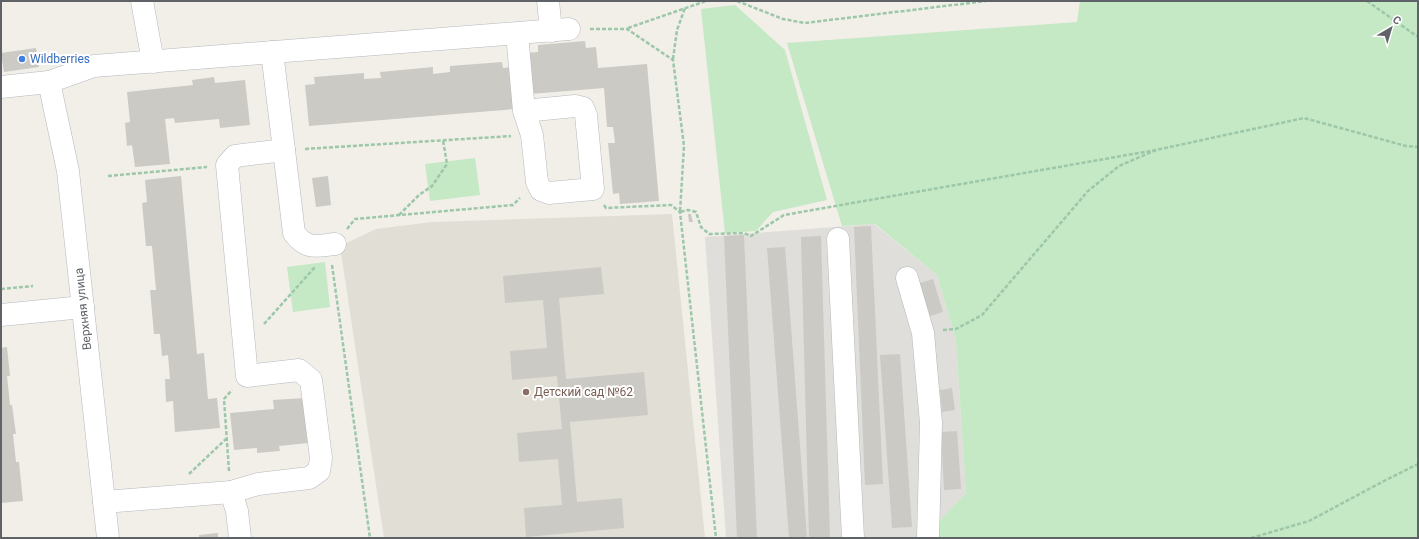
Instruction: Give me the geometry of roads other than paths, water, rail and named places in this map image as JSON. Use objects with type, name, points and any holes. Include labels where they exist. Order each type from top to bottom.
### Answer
[{"type":"street","points":[[142,1],[152,62]]},
{"type":"street","points":[[1,87],[49,82],[94,66],[560,30],[548,1]]},
{"type":"street","points":[[517,34],[524,111],[532,135],[536,182],[541,190],[549,193],[593,189],[586,115],[583,108],[575,106],[524,111]]},
{"type":"street","points":[[272,52],[294,233],[300,242],[311,246],[332,247]]},
{"type":"street","name":"Верхняя улица","points":[[49,82],[68,171],[108,538]]},
{"type":"street","points":[[104,502],[231,492],[258,484],[309,478],[319,471],[321,458],[311,380],[299,370],[247,376],[228,165],[235,156],[284,150]]},
{"type":"street","points":[[838,238],[853,538]]},
{"type":"street","points":[[907,278],[923,332],[931,423],[928,538]]},
{"type":"street","points":[[1,315],[83,307]]},
{"type":"street","points":[[231,492],[237,511],[240,538]]},
{"type":"place","name":"Wildberries","points":[[22,59]]},
{"type":"place","name":"Детский сад №62","points":[[526,392]]}]
